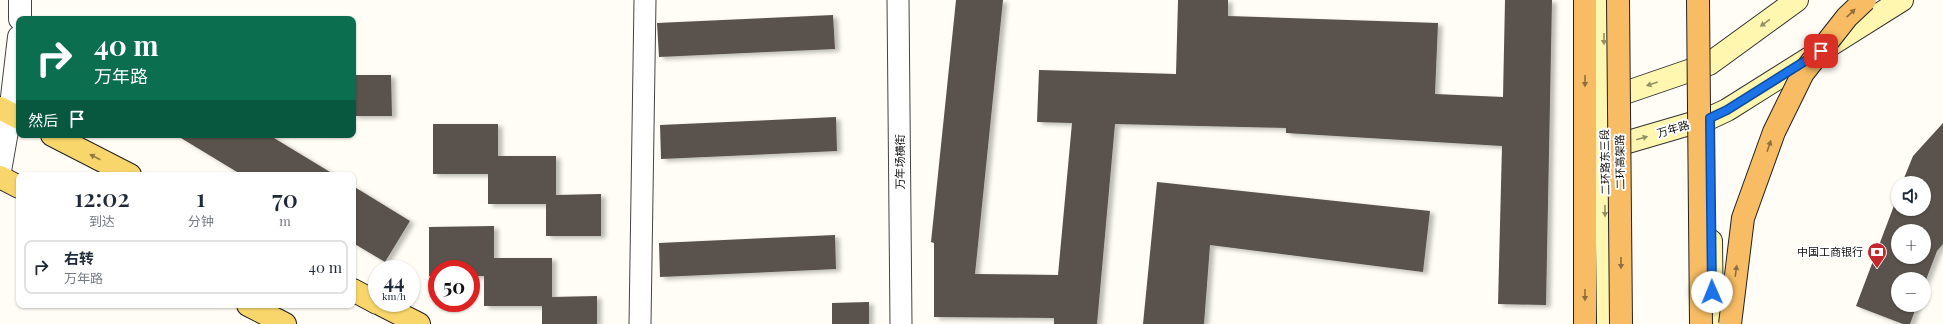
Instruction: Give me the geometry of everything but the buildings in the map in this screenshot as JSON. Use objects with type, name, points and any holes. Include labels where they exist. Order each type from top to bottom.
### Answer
[{"type":"highway","points":[[1585,0],[1585,324]]},
{"type":"highway","name":"二环高架路","points":[[1618,0],[1621,324]]},
{"type":"highway","points":[[1698,0],[1701,324]]},
{"type":"highway","points":[[1730,324],[1743,218],[1774,132],[1803,73],[1847,17],[1865,0]]},
{"type":"main road","name":"二环路东三段","points":[[1604,0],[1604,149],[1608,324]]},
{"type":"main road","points":[[1709,0],[1712,324]]},
{"type":"main road","points":[[1604,100],[1709,64],[1797,0]]},
{"type":"main road","name":"万年路","points":[[1604,149],[1710,118],[1727,110],[1902,0]]},
{"type":"main road","points":[[58,138],[124,172]]},
{"type":"main road","points":[[0,177],[16,185]]},
{"type":"main road","points":[[356,292],[368,298]]},
{"type":"main road","points":[[254,308],[285,324]]},
{"type":"main road","points":[[395,312],[419,324]]},
{"type":"street","points":[[20,0],[20,16]]},
{"type":"street","points":[[640,324],[645,0]]},
{"type":"street","name":"万年场横街","points":[[898,0],[901,324]]},
{"type":"street","points":[[0,171],[10,113],[16,62]]},
{"type":"place","name":"中国工商银行","points":[[1877,269]]},
{"type":"route","points":[[1712,292],[1710,118],[1727,110],[1821,51]]}]
